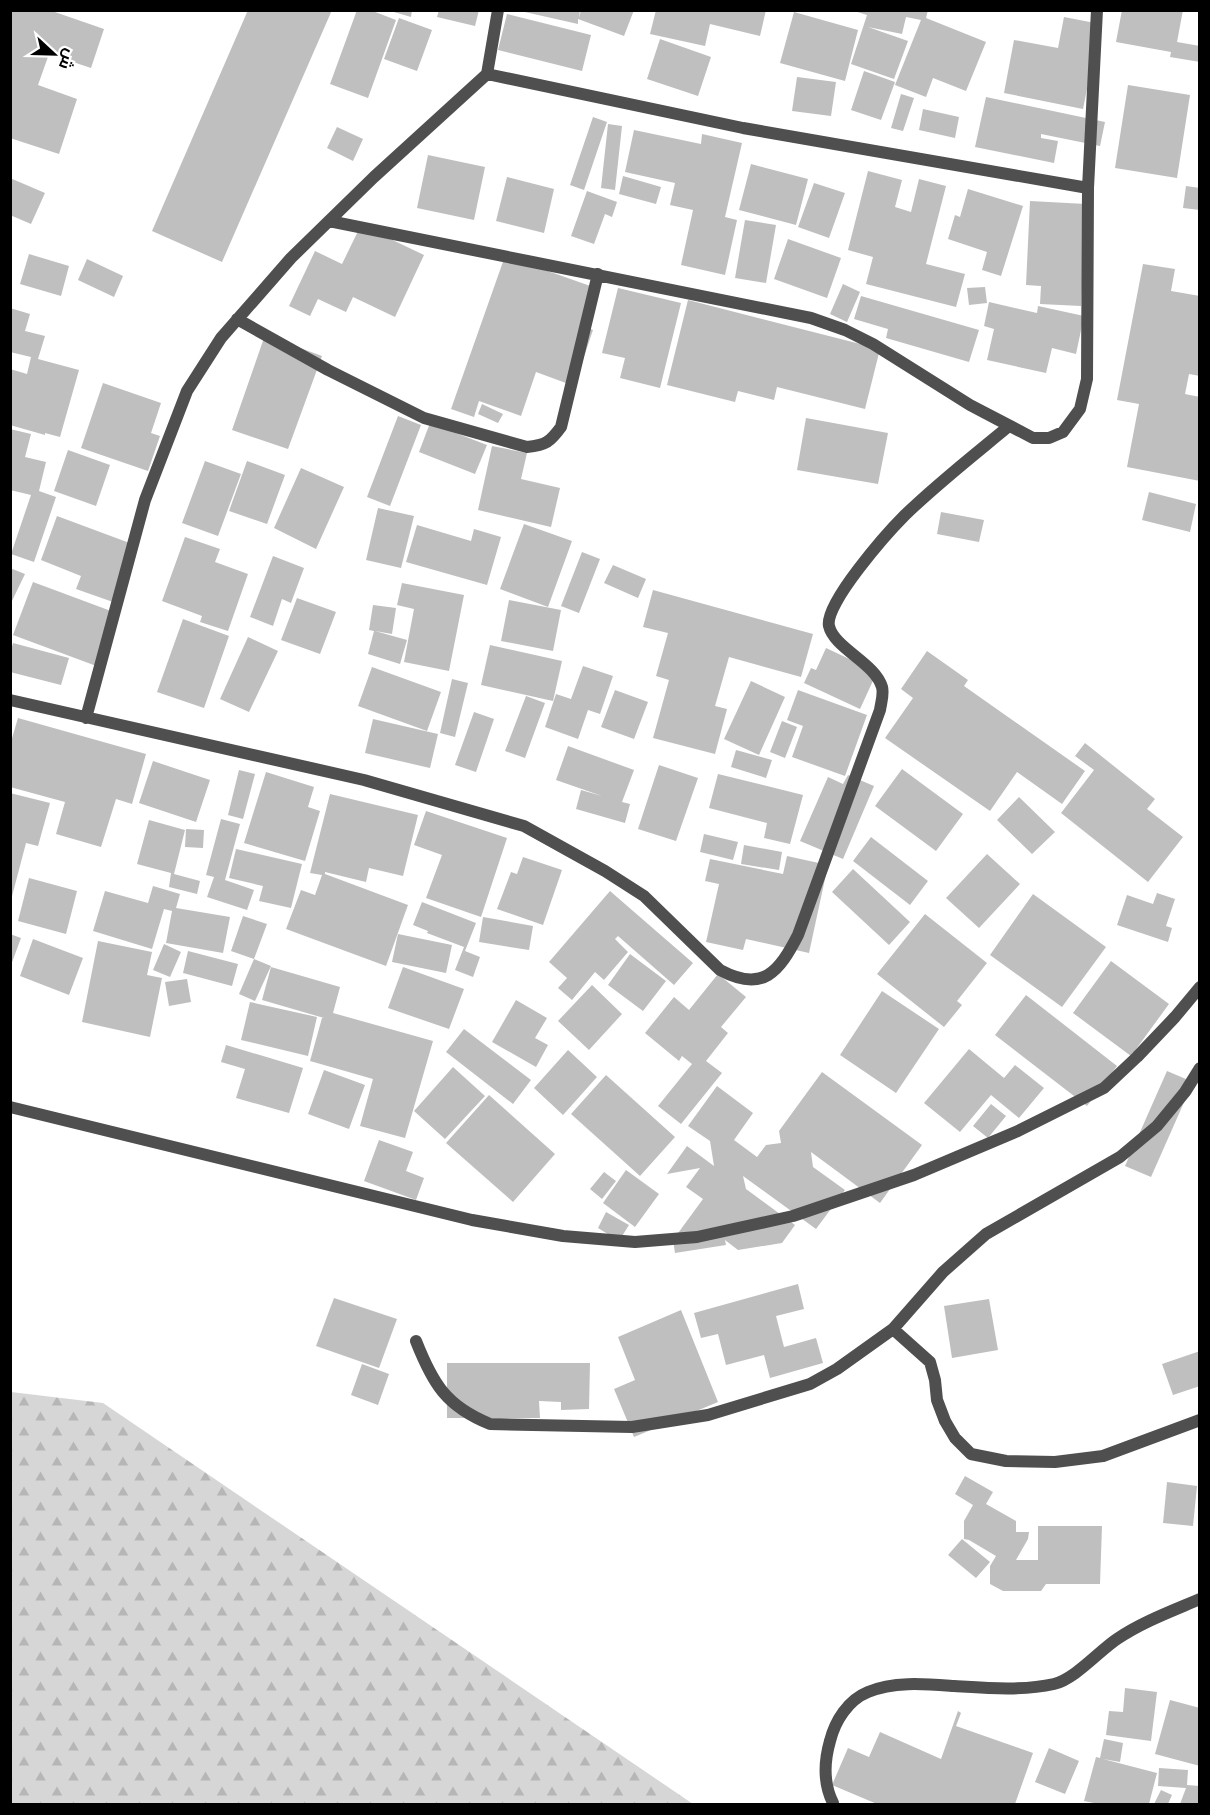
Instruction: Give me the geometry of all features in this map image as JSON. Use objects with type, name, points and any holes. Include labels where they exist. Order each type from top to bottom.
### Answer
[{"type":"street","points":[[86,718],[145,500],[187,391],[221,338],[291,258],[487,74],[498,10]]},
{"type":"street","points":[[329,221],[811,318],[845,330],[873,344],[1009,426],[1033,438],[1049,438],[1063,432],[1080,409],[1087,379],[1089,358],[1088,188],[1097,10]]},
{"type":"street","points":[[487,74],[743,128],[1088,188]]},
{"type":"street","points":[[237,319],[328,370],[424,418],[527,447],[540,446],[551,441],[561,427],[598,274]]},
{"type":"street","points":[[10,700],[364,780],[524,826],[605,871],[644,896],[720,970],[735,978],[751,981],[771,974],[785,960],[798,935],[880,710],[883,689],[878,678],[832,635],[828,624],[832,609],[852,578],[904,517],[960,466],[1009,426]]},
{"type":"street","points":[[10,1107],[472,1220],[563,1236],[635,1242],[697,1237],[793,1216],[915,1175],[1018,1131],[1104,1088],[1137,1058],[1200,987]]},
{"type":"street","points":[[416,1341],[438,1388],[470,1416],[490,1424],[632,1427],[708,1415],[810,1384],[837,1369],[893,1329],[943,1272],[987,1234],[1120,1157],[1158,1126],[1185,1092],[1200,1068]]},
{"type":"street","points":[[893,1329],[930,1362],[937,1401],[945,1421],[955,1438],[971,1454],[1006,1461],[1054,1462],[1103,1456],[1200,1420]]},
{"type":"street","points":[[835,1804],[827,1791],[825,1777],[829,1743],[839,1718],[859,1697],[892,1686],[923,1684],[1025,1688],[1057,1683],[1078,1670],[1118,1638],[1200,1599]]},
{"type":"green space","points":[[11,1392],[103,1403],[693,1804],[11,1804]]},
{"type":"building","points":[[10,10],[49,10],[104,29],[91,68],[49,54],[38,85],[77,99],[59,154],[10,138]]},
{"type":"building","points":[[248,10],[332,10],[222,262],[152,231]]},
{"type":"building","points":[[357,10],[370,10],[396,20],[368,98],[330,84]]},
{"type":"building","points":[[387,10],[412,10],[411,17]]},
{"type":"building","points":[[439,10],[479,10],[475,26],[437,17]]},
{"type":"building","points":[[516,10],[580,10],[579,18],[581,10],[634,10],[624,36],[578,19],[578,24]]},
{"type":"building","points":[[656,10],[766,10],[760,36],[710,24],[705,46],[650,34]]},
{"type":"building","points":[[851,10],[928,10],[926,18],[986,42],[966,91],[933,78],[926,97],[895,85],[921,20],[906,17],[902,34],[868,27],[908,41],[894,79],[851,64],[867,15]]},
{"type":"building","points":[[1122,10],[1183,10],[1177,42],[1200,46],[1200,62],[1170,57],[1171,52],[1116,42]]},
{"type":"building","points":[[794,12],[858,30],[845,81],[780,63]]},
{"type":"building","points":[[507,14],[591,35],[582,71],[498,50]]},
{"type":"building","points":[[1064,17],[1100,24],[1083,109],[1004,93],[1014,40],[1058,48]]},
{"type":"building","points":[[399,18],[432,30],[417,71],[384,59]]},
{"type":"building","points":[[660,39],[711,57],[698,96],[647,79]]},
{"type":"building","points":[[864,71],[895,82],[881,120],[851,110]]},
{"type":"building","points":[[797,77],[836,82],[831,116],[792,111]]},
{"type":"building","points":[[1128,85],[1190,95],[1177,178],[1115,168]]},
{"type":"building","points":[[901,94],[914,98],[903,131],[891,128]]},
{"type":"building","points":[[986,97],[1105,122],[1100,146],[1041,134],[1041,138],[1058,141],[1054,163],[975,147]]},
{"type":"building","points":[[923,109],[959,117],[955,138],[919,130]]},
{"type":"building","points":[[593,117],[607,122],[584,190],[570,185]]},
{"type":"building","points":[[608,124],[622,126],[615,190],[601,188]]},
{"type":"building","points":[[337,127],[363,139],[353,161],[327,148]]},
{"type":"building","points":[[634,130],[701,144],[702,134],[742,143],[725,217],[737,220],[725,275],[681,265],[693,210],[670,205],[675,183],[625,172]]},
{"type":"building","points":[[428,155],[485,167],[474,220],[417,208]]},
{"type":"building","points":[[751,164],[808,179],[796,225],[739,210]]},
{"type":"building","points":[[868,171],[902,180],[895,207],[911,212],[919,179],[946,186],[926,264],[965,274],[956,307],[866,284],[873,257],[848,250]]},
{"type":"building","points":[[623,176],[661,187],[656,204],[619,194]]},
{"type":"building","points":[[507,177],[554,189],[544,233],[496,221]]},
{"type":"building","points":[[10,178],[45,193],[31,224],[10,215]]},
{"type":"building","points":[[814,183],[845,193],[829,238],[798,227]]},
{"type":"building","points":[[1186,186],[1200,188],[1200,210],[1183,208]]},
{"type":"building","points":[[968,189],[1023,206],[1001,276],[982,270],[987,252],[948,239],[955,215],[960,217]]},
{"type":"building","points":[[587,191],[617,202],[612,217],[605,214],[594,244],[571,236]]},
{"type":"building","points":[[1030,201],[1086,204],[1081,306],[1040,304],[1041,286],[1026,285]]},
{"type":"building","points":[[745,220],[776,225],[766,283],[735,278]]},
{"type":"building","points":[[361,225],[424,255],[395,317],[353,297],[346,312],[318,299],[310,316],[289,306],[315,251],[342,264]]},
{"type":"building","points":[[788,239],[841,258],[827,298],[774,279]]},
{"type":"building","points":[[29,254],[69,266],[61,296],[20,284]]},
{"type":"building","points":[[505,256],[596,288],[583,326],[593,330],[574,386],[536,372],[521,416],[479,401],[474,417],[451,409]]},
{"type":"building","points":[[87,259],[123,276],[114,297],[78,280]]},
{"type":"building","points":[[1143,264],[1175,269],[1171,291],[1200,296],[1200,376],[1189,374],[1185,394],[1200,397],[1200,481],[1127,467],[1139,404],[1117,400]]},
{"type":"building","points":[[843,284],[860,292],[847,322],[830,314]]},
{"type":"building","points":[[985,287],[987,303],[969,305],[967,288]]},
{"type":"building","points":[[618,288],[681,303],[660,388],[620,378],[625,358],[602,353]]},
{"type":"building","points":[[861,296],[979,330],[969,362],[886,338],[888,329],[854,319]]},
{"type":"building","points":[[688,300],[880,349],[865,409],[777,387],[774,400],[738,391],[735,402],[667,385]]},
{"type":"building","points":[[989,302],[1037,313],[1038,306],[1084,316],[1076,354],[1052,348],[1046,373],[987,360],[994,329],[984,326]]},
{"type":"building","points":[[10,308],[30,314],[25,331],[45,336],[38,359],[79,370],[60,437],[10,425],[10,369],[27,374],[31,357],[10,352]]},
{"type":"building","points":[[265,335],[322,356],[288,449],[232,430]]},
{"type":"building","points":[[103,383],[161,403],[151,433],[160,436],[148,471],[81,448]]},
{"type":"building","points":[[482,404],[503,414],[498,423],[478,414]]},
{"type":"building","points":[[398,416],[421,425],[390,506],[367,497]]},
{"type":"building","points":[[806,418],[888,433],[878,484],[797,470]]},
{"type":"building","points":[[430,423],[487,445],[475,474],[419,452]]},
{"type":"building","points":[[10,429],[31,434],[25,457],[46,462],[39,491],[56,497],[34,562],[11,554],[31,495],[10,490]]},
{"type":"building","points":[[492,446],[527,453],[521,479],[560,488],[551,527],[478,510]]},
{"type":"building","points":[[68,450],[110,465],[96,506],[54,491]]},
{"type":"building","points":[[205,461],[241,474],[218,536],[182,523]]},
{"type":"building","points":[[247,461],[285,475],[267,524],[229,511]]},
{"type":"building","points":[[301,468],[344,487],[316,549],[274,528]]},
{"type":"building","points":[[1149,492],[1196,504],[1190,532],[1142,520]]},
{"type":"building","points":[[378,508],[414,516],[401,568],[366,560]]},
{"type":"building","points":[[941,512],[984,520],[979,542],[937,534]]},
{"type":"building","points":[[57,516],[135,545],[113,602],[76,589],[81,576],[41,560]]},
{"type":"building","points":[[524,524],[572,541],[548,607],[500,589]]},
{"type":"building","points":[[417,525],[471,541],[474,529],[501,537],[487,585],[406,562]]},
{"type":"building","points":[[185,537],[220,549],[215,562],[248,574],[228,631],[200,622],[202,616],[162,601]]},
{"type":"building","points":[[582,552],[600,559],[579,613],[561,606]]},
{"type":"building","points":[[273,556],[304,568],[291,603],[282,599],[273,626],[250,617]]},
{"type":"building","points":[[613,565],[646,579],[638,598],[604,583]]},
{"type":"building","points":[[10,568],[25,574],[10,605]]},
{"type":"building","points":[[33,582],[119,614],[99,667],[13,635]]},
{"type":"building","points":[[402,583],[464,595],[449,671],[404,662],[414,609],[397,605]]},
{"type":"building","points":[[653,590],[813,634],[801,677],[729,657],[715,706],[727,709],[715,754],[653,738],[669,680],[656,676],[668,633],[643,627]]},
{"type":"building","points":[[297,598],[336,612],[320,654],[281,640]]},
{"type":"building","points":[[509,600],[561,610],[553,651],[501,641]]},
{"type":"building","points":[[373,605],[396,608],[392,634],[375,631],[407,640],[400,664],[368,654],[374,631],[369,630]]},
{"type":"building","points":[[183,619],[229,636],[204,708],[157,692]]},
{"type":"building","points":[[248,637],[278,651],[249,712],[220,699]]},
{"type":"building","points":[[13,643],[69,658],[61,685],[10,672],[10,654]]},
{"type":"building","points":[[490,645],[562,661],[553,701],[481,685]]},
{"type":"building","points":[[826,648],[877,672],[860,709],[804,683],[811,668],[816,670]]},
{"type":"building","points":[[927,651],[968,680],[964,686],[1085,771],[1062,804],[1017,772],[990,811],[885,738],[913,698],[901,689]]},
{"type":"building","points":[[583,666],[613,676],[600,714],[588,710],[578,739],[545,727],[556,694],[571,699]]},
{"type":"building","points":[[372,667],[441,692],[427,731],[358,706]]},
{"type":"building","points":[[452,679],[468,683],[455,737],[440,733]]},
{"type":"building","points":[[751,681],[785,697],[759,755],[724,739]]},
{"type":"building","points":[[615,690],[648,702],[634,739],[601,727]]},
{"type":"building","points":[[798,690],[867,715],[845,776],[792,757],[803,726],[787,720]]},
{"type":"building","points":[[526,696],[545,703],[525,758],[505,751]]},
{"type":"building","points":[[474,712],[494,719],[476,772],[455,765]]},
{"type":"building","points":[[18,718],[146,754],[132,804],[116,799],[101,847],[56,834],[65,802],[10,787],[10,745]]},
{"type":"building","points":[[373,719],[438,734],[430,768],[365,753]]},
{"type":"building","points":[[782,721],[797,727],[785,758],[770,752]]},
{"type":"building","points":[[1085,743],[1155,799],[1147,809],[1183,837],[1148,882],[1061,813],[1094,770],[1075,756]]},
{"type":"building","points":[[568,746],[634,770],[622,802],[630,804],[625,823],[576,809],[581,790],[602,796],[556,780]]},
{"type":"building","points":[[736,750],[772,760],[766,778],[731,767]]},
{"type":"building","points":[[153,761],[210,780],[196,822],[139,803]]},
{"type":"building","points":[[659,765],[698,778],[676,841],[638,829]]},
{"type":"building","points":[[902,769],[963,814],[936,851],[875,806]]},
{"type":"building","points":[[239,770],[255,774],[243,819],[228,815]]},
{"type":"building","points":[[266,772],[314,787],[308,807],[320,811],[305,861],[244,843]]},
{"type":"building","points":[[718,774],[803,795],[790,844],[764,838],[767,823],[709,808]]},
{"type":"building","points":[[848,775],[874,786],[843,859],[800,841],[828,777],[843,784]]},
{"type":"building","points":[[10,793],[50,803],[38,846],[26,843],[11,900]]},
{"type":"building","points":[[330,794],[418,815],[403,876],[369,868],[366,882],[325,872],[325,874],[408,905],[386,966],[286,929],[301,890],[315,895],[322,875],[310,873]]},
{"type":"building","points":[[1019,797],[1055,832],[1032,854],[997,820]]},
{"type":"building","points":[[426,811],[507,838],[481,917],[426,898],[442,855],[414,845]]},
{"type":"building","points":[[221,819],[240,824],[225,880],[254,890],[247,910],[207,897],[214,877],[206,875]]},
{"type":"building","points":[[149,820],[185,830],[174,874],[200,881],[197,894],[169,887],[171,873],[137,864]]},
{"type":"building","points":[[186,829],[204,830],[203,848],[185,847]]},
{"type":"building","points":[[704,834],[738,842],[733,860],[700,852]]},
{"type":"building","points":[[871,837],[928,881],[910,905],[853,861]]},
{"type":"building","points":[[744,845],[782,852],[779,870],[741,864]]},
{"type":"building","points":[[236,849],[302,864],[291,908],[259,901],[263,886],[229,878]]},
{"type":"building","points":[[987,854],[1020,884],[979,928],[946,898]]},
{"type":"building","points":[[787,856],[828,865],[809,953],[746,939],[743,950],[706,942],[719,884],[705,881],[710,859],[783,874]]},
{"type":"building","points":[[523,857],[562,870],[543,925],[497,909],[511,872],[517,874]]},
{"type":"building","points":[[853,869],[910,922],[889,945],[832,892]]},
{"type":"building","points":[[29,878],[77,891],[66,934],[18,921]]},
{"type":"building","points":[[153,886],[180,894],[176,908],[230,917],[223,953],[166,943],[172,911],[164,909],[152,949],[93,931],[105,891],[148,903]]},
{"type":"building","points":[[610,891],[693,963],[674,985],[618,936],[615,939],[628,952],[604,980],[595,972],[572,1000],[558,988],[567,978],[549,962]]},
{"type":"building","points":[[1157,893],[1175,899],[1166,926],[1172,928],[1168,942],[1117,925],[1127,895],[1153,904]]},
{"type":"building","points":[[1033,894],[1106,947],[1062,1007],[990,955]]},
{"type":"building","points":[[422,902],[476,923],[465,951],[480,957],[473,977],[455,970],[464,947],[427,933],[428,931],[413,925]]},
{"type":"building","points":[[925,914],[987,963],[957,1001],[962,1005],[944,1027],[877,974]]},
{"type":"building","points":[[243,916],[267,924],[254,959],[231,951]]},
{"type":"building","points":[[483,917],[533,926],[529,950],[479,942]]},
{"type":"building","points":[[10,934],[21,938],[11,965],[10,965]]},
{"type":"building","points":[[398,934],[452,945],[446,973],[392,962]]},
{"type":"building","points":[[33,939],[83,958],[69,995],[20,976]]},
{"type":"building","points":[[98,941],[152,952],[147,975],[162,978],[150,1037],[82,1022]]},
{"type":"building","points":[[164,944],[181,952],[170,977],[153,970]]},
{"type":"building","points":[[188,951],[238,964],[232,986],[183,973]]},
{"type":"building","points":[[630,954],[666,981],[643,1011],[608,985]]},
{"type":"building","points":[[254,959],[271,966],[255,1001],[239,994]]},
{"type":"building","points":[[1111,961],[1169,1004],[1131,1056],[1073,1013]]},
{"type":"building","points":[[271,967],[340,987],[333,1013],[433,1041],[405,1138],[360,1126],[373,1079],[310,1061],[322,1018],[324,1018],[262,1000]]},
{"type":"building","points":[[403,967],[464,989],[449,1029],[388,1008]]},
{"type":"building","points":[[718,974],[746,997],[721,1027],[728,1033],[706,1061],[722,1073],[681,1124],[658,1106],[692,1064],[682,1056],[679,1061],[645,1033],[674,997],[689,1010]]},
{"type":"building","points":[[187,979],[191,1002],[169,1006],[165,982]]},
{"type":"building","points":[[592,985],[622,1014],[589,1050],[558,1021]]},
{"type":"building","points":[[882,991],[939,1029],[896,1093],[840,1055]]},
{"type":"building","points":[[1026,995],[1117,1066],[1087,1106],[995,1035]]},
{"type":"building","points":[[516,1000],[547,1018],[535,1038],[548,1045],[536,1067],[492,1042]]},
{"type":"building","points":[[250,1002],[317,1017],[308,1056],[241,1040]]},
{"type":"building","points":[[464,1029],[531,1080],[513,1104],[446,1052]]},
{"type":"building","points":[[226,1045],[303,1068],[289,1113],[236,1098],[245,1069],[221,1062]]},
{"type":"building","points":[[969,1049],[1004,1078],[1015,1065],[1044,1088],[1019,1118],[991,1095],[960,1132],[924,1103]]},
{"type":"building","points":[[568,1050],[597,1077],[563,1115],[534,1088]]},
{"type":"building","points":[[453,1067],[485,1096],[445,1139],[414,1111]]},
{"type":"building","points":[[324,1070],[365,1085],[349,1129],[308,1114]]},
{"type":"building","points":[[1167,1071],[1193,1082],[1151,1177],[1125,1166]]},
{"type":"building","points":[[822,1072],[922,1145],[880,1203],[811,1152],[813,1167],[845,1190],[816,1229],[743,1176],[746,1189],[795,1225],[782,1243],[738,1250],[725,1240],[726,1245],[675,1253],[673,1240],[703,1199],[686,1187],[700,1168],[667,1174],[687,1146],[714,1166],[710,1141],[688,1126],[717,1086],[753,1113],[734,1140],[757,1157],[766,1145],[781,1143],[779,1131]]},
{"type":"building","points":[[606,1075],[675,1137],[640,1176],[571,1114]]},
{"type":"building","points":[[489,1095],[555,1154],[513,1202],[446,1143]]},
{"type":"building","points":[[991,1104],[1006,1116],[988,1138],[973,1126]]},
{"type":"building","points":[[379,1140],[413,1152],[406,1171],[424,1178],[416,1200],[364,1181]]},
{"type":"building","points":[[626,1170],[659,1194],[635,1227],[603,1203]]},
{"type":"building","points":[[604,1172],[616,1181],[602,1199],[590,1189]]},
{"type":"building","points":[[606,1212],[629,1225],[619,1241],[598,1228]]},
{"type":"building","points":[[798,1284],[804,1309],[776,1316],[784,1347],[816,1338],[823,1363],[770,1378],[764,1355],[726,1365],[718,1334],[701,1338],[694,1313]]},
{"type":"building","points":[[334,1298],[397,1319],[379,1368],[316,1346]]},
{"type":"building","points":[[989,1299],[998,1350],[952,1358],[944,1306]]},
{"type":"building","points":[[681,1310],[718,1402],[634,1437],[614,1389],[635,1380],[618,1337]]},
{"type":"building","points":[[1200,1351],[1200,1386],[1173,1395],[1162,1364]]},
{"type":"building","points":[[447,1363],[590,1363],[589,1409],[561,1410],[561,1402],[539,1401],[540,1418],[447,1418]]},
{"type":"building","points":[[362,1364],[389,1374],[378,1405],[351,1395]]},
{"type":"building","points":[[965,1476],[993,1492],[986,1504],[1016,1521],[1016,1532],[1029,1532],[1028,1539],[1016,1560],[1038,1560],[1038,1526],[1102,1526],[1100,1584],[1046,1584],[1041,1591],[1003,1591],[990,1584],[990,1566],[996,1556],[964,1539],[964,1521],[973,1505],[955,1494]]},
{"type":"building","points":[[1167,1482],[1197,1486],[1193,1526],[1163,1523]]},
{"type":"building","points":[[962,1539],[990,1562],[976,1578],[948,1555]]},
{"type":"building","points":[[1125,1688],[1157,1692],[1151,1741],[1106,1735],[1109,1711],[1123,1712]]},
{"type":"building","points":[[1170,1700],[1200,1708],[1200,1766],[1155,1754]]},
{"type":"building","points":[[958,1711],[961,1713],[956,1726],[1033,1753],[1015,1804],[877,1804],[832,1785],[848,1748],[869,1757],[880,1732],[941,1759]]},
{"type":"building","points":[[1104,1739],[1123,1743],[1120,1762],[1103,1759],[1157,1773],[1149,1804],[1099,1804],[1084,1801],[1096,1757],[1100,1758]]},
{"type":"building","points":[[1049,1748],[1079,1761],[1065,1794],[1035,1782]]},
{"type":"building","points":[[1159,1768],[1188,1770],[1187,1785],[1200,1786],[1200,1804],[1180,1804],[1186,1788],[1158,1786]]},
{"type":"building","points":[[1161,1790],[1172,1795],[1168,1804],[1154,1804]]}]
